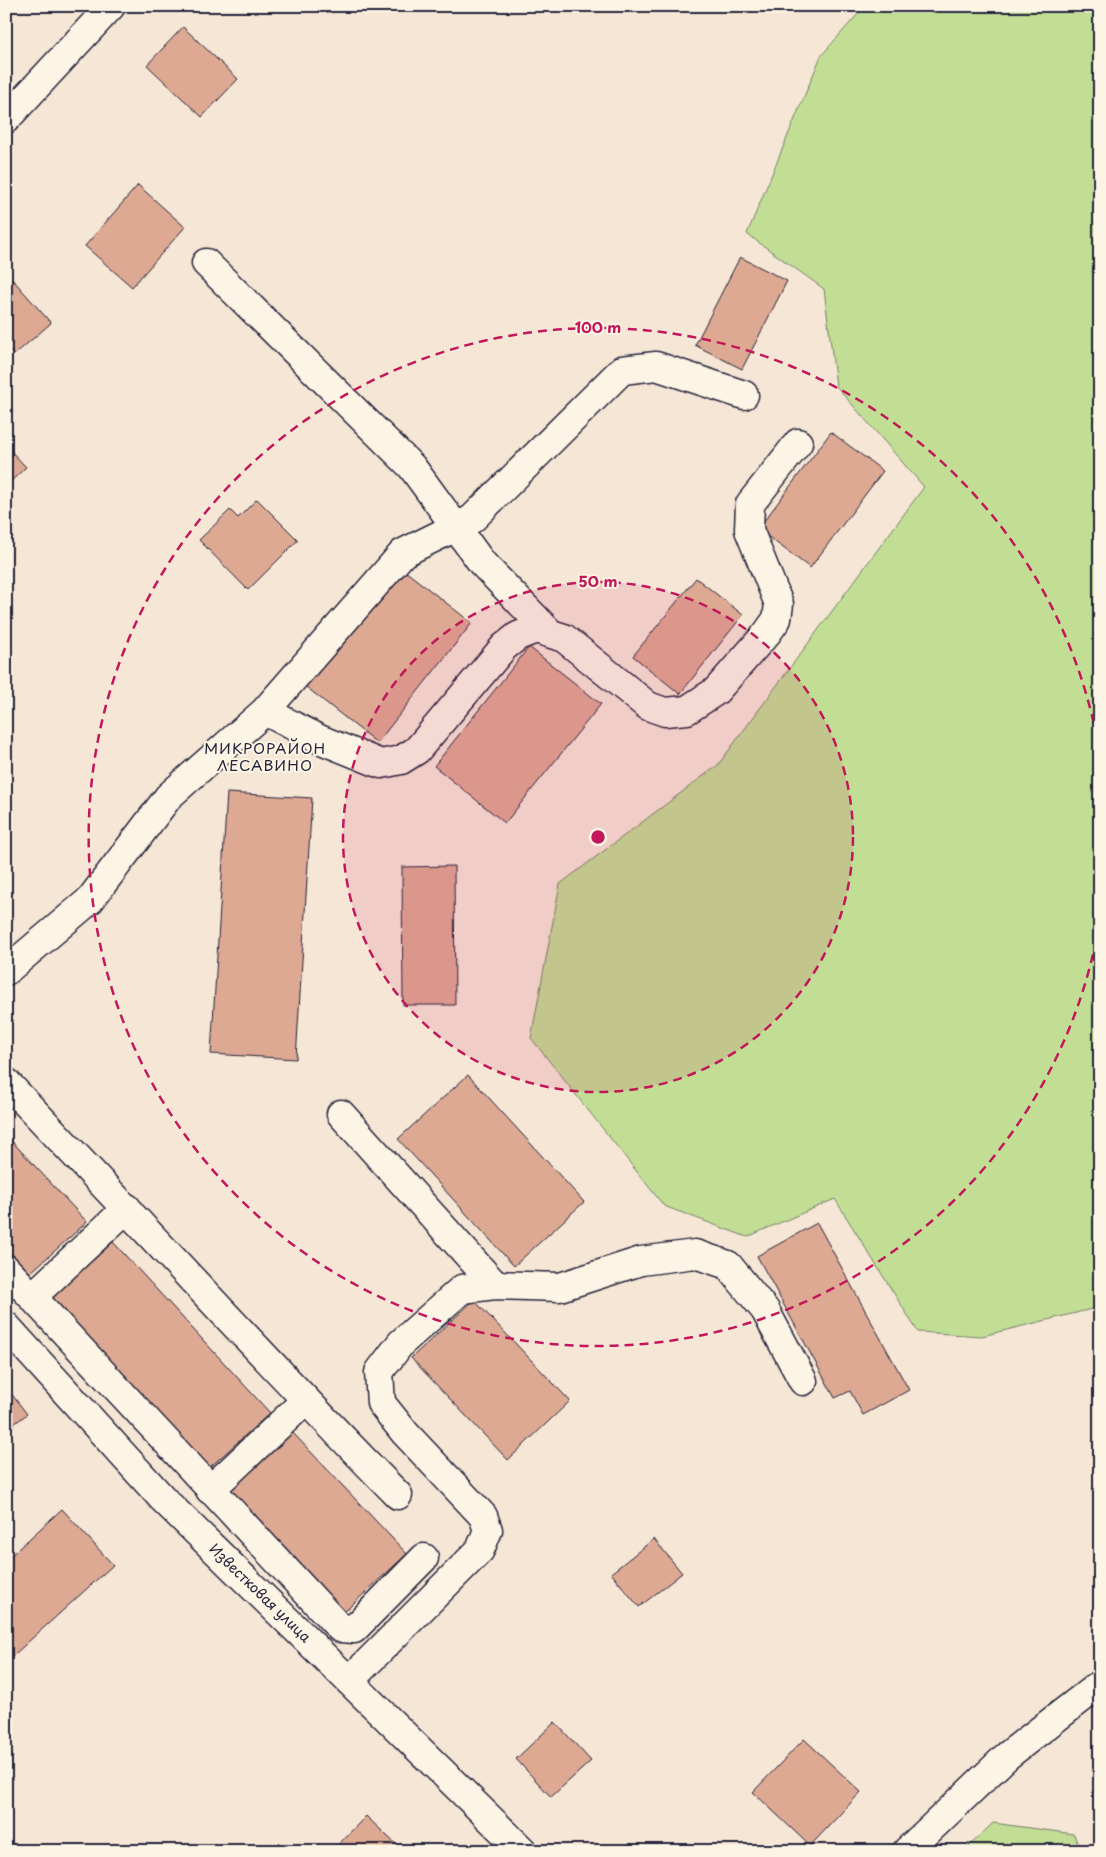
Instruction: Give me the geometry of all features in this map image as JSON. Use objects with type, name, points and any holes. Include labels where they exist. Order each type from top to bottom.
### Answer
[{"type":"lane","points":[[6,119],[111,6]]},
{"type":"lane","points":[[206,263],[412,467],[482,563],[550,632]]},
{"type":"lane","points":[[6,971],[90,900],[169,796],[264,711],[403,553],[472,519],[622,370],[656,366],[744,395]]},
{"type":"lane","points":[[264,711],[319,739],[380,764],[401,760],[417,750],[504,647],[518,636],[536,629],[564,638],[648,706],[665,712],[688,710],[716,690],[767,634],[777,619],[779,604],[749,530],[750,504],[798,443]]},
{"type":"lane","points":[[6,1082],[398,1495]]},
{"type":"lane","points":[[341,1114],[495,1285]]},
{"type":"lane","points":[[32,1297],[127,1208]]},
{"type":"lane","points":[[349,1681],[480,1550],[488,1530],[483,1516],[405,1433],[381,1403],[379,1372],[401,1343],[462,1289],[495,1285],[560,1287],[641,1261],[695,1254],[728,1265],[765,1310],[803,1381]]},
{"type":"lane","points":[[6,1269],[340,1628],[354,1629],[424,1558]]},
{"type":"lane","name":"Известковая улица","points":[[6,1326],[164,1499],[523,1851]]},
{"type":"lane","points":[[210,1490],[306,1400]]},
{"type":"lane","points":[[907,1851],[1007,1756],[1100,1684]]},
{"type":"green space","points":[[865,6],[1100,6],[1100,1307],[982,1336],[918,1332],[835,1199],[747,1237],[664,1206],[531,1038],[560,884],[718,765],[924,487],[836,386],[824,289],[747,234],[821,56]]},
{"type":"green space","points":[[993,1823],[1074,1834],[1080,1851],[964,1851]]},
{"type":"building","points":[[183,27],[238,79],[202,117],[147,65]]},
{"type":"building","points":[[138,185],[185,227],[132,287],[85,246]]},
{"type":"building","points":[[740,257],[787,281],[742,369],[695,345]]},
{"type":"building","points":[[6,272],[51,323],[14,355],[6,346]]},
{"type":"building","points":[[831,432],[883,471],[810,568],[758,529]]},
{"type":"building","points":[[6,446],[26,467],[6,486]]},
{"type":"building","points":[[257,499],[298,540],[248,590],[199,540],[230,510],[238,518]]},
{"type":"building","points":[[400,567],[472,623],[377,743],[305,686]]},
{"type":"building","points":[[696,578],[743,615],[680,694],[633,656]]},
{"type":"building","points":[[529,647],[601,704],[505,823],[434,766]]},
{"type":"building","points":[[227,793],[312,798],[296,1059],[211,1054]]},
{"type":"building","points":[[454,866],[455,1005],[403,1005],[402,867]]},
{"type":"building","points":[[468,1075],[584,1202],[514,1266],[398,1139]]},
{"type":"building","points":[[6,1135],[87,1222],[30,1273],[6,1247]]},
{"type":"building","points":[[817,1223],[909,1390],[863,1415],[850,1391],[835,1398],[757,1256]]},
{"type":"building","points":[[113,1242],[270,1413],[209,1468],[52,1297]]},
{"type":"building","points":[[474,1300],[570,1401],[508,1460],[411,1358]]},
{"type":"building","points":[[6,1387],[27,1414],[6,1430]]},
{"type":"building","points":[[292,1432],[407,1554],[342,1614],[227,1492]]},
{"type":"building","points":[[62,1509],[113,1565],[6,1662],[6,1560]]},
{"type":"building","points":[[654,1539],[682,1573],[639,1607],[611,1573]]},
{"type":"building","points":[[555,1722],[591,1761],[551,1797],[516,1759]]},
{"type":"building","points":[[804,1739],[861,1792],[810,1846],[753,1792]]},
{"type":"building","points":[[366,1816],[403,1851],[332,1851]]},
{"type":"district","name":"МИКРОРАЙОН ЛЕСАВИНО","points":[[265,758]]}]
